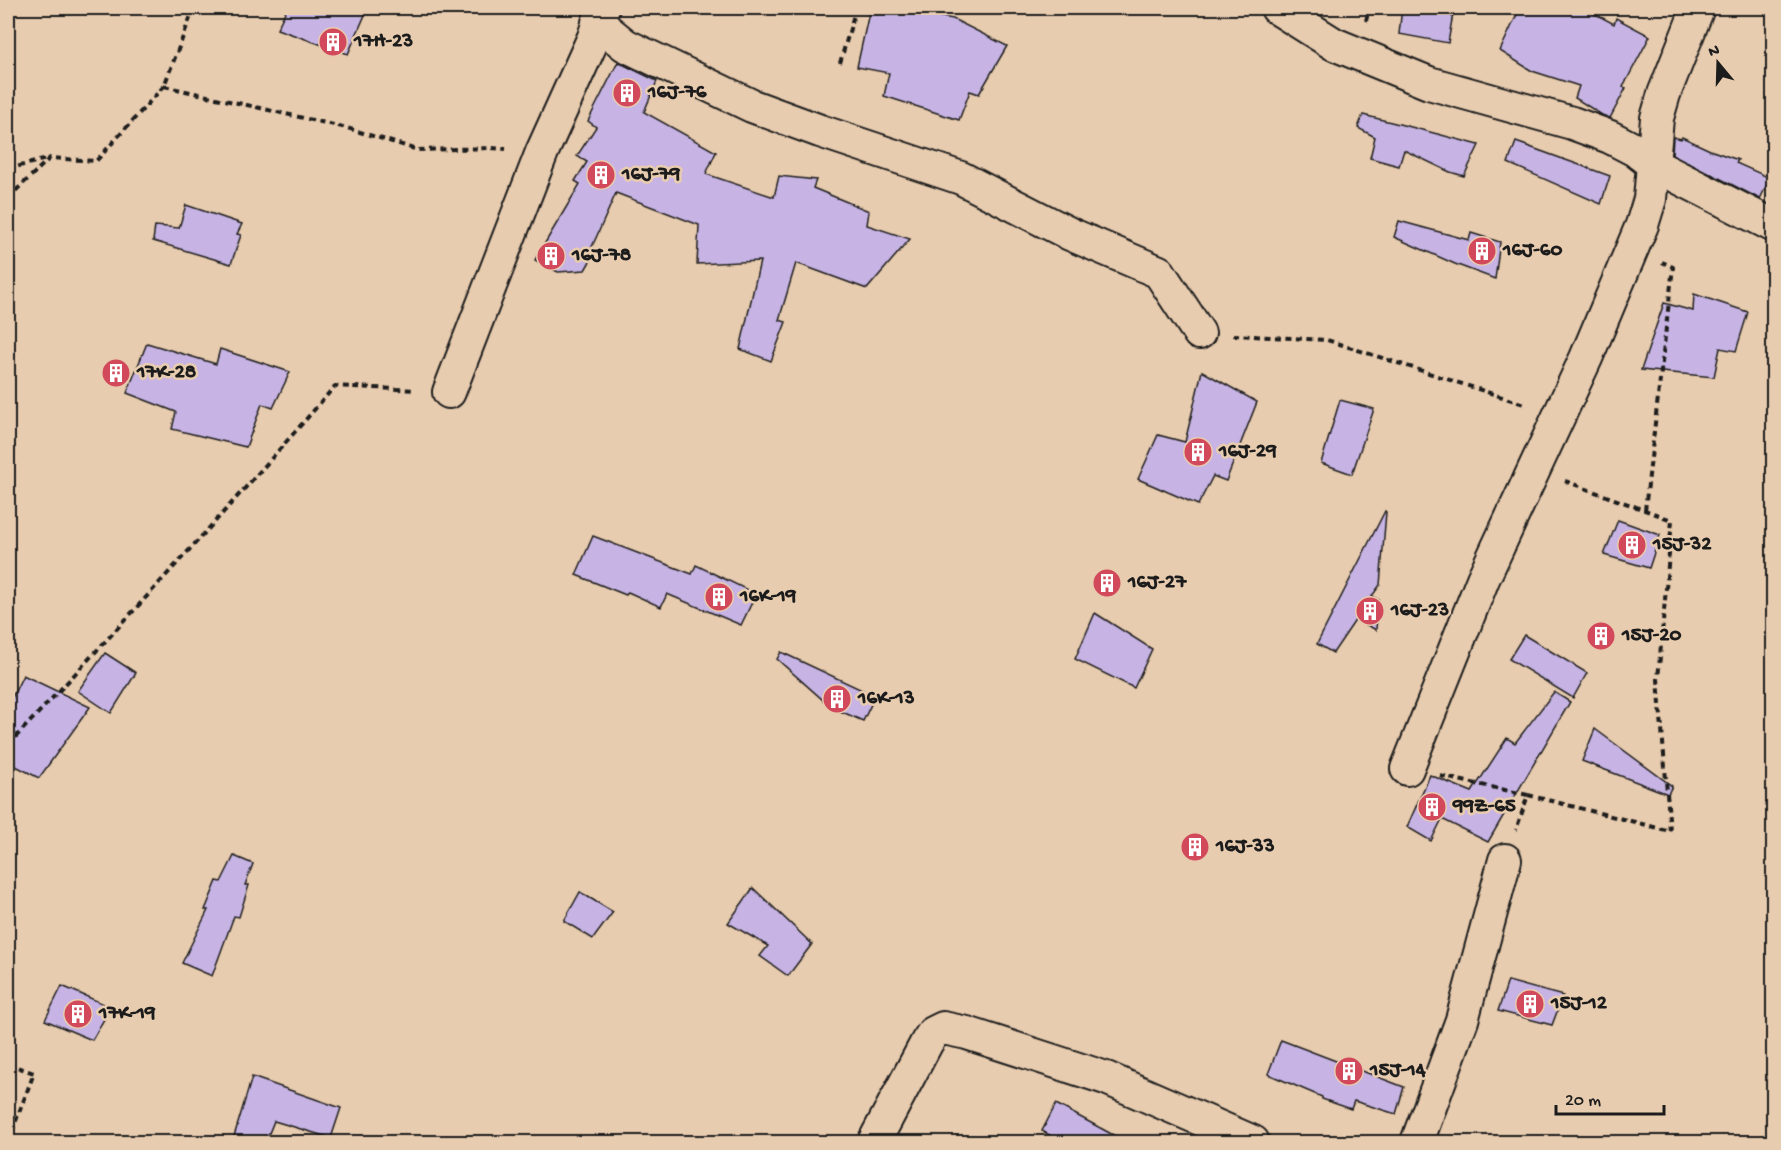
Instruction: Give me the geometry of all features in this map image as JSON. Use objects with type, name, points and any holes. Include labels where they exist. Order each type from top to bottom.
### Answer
[{"type":"street","points":[[1277,8],[1334,44],[1429,83],[1572,123],[1610,137],[1635,150],[1654,165],[1773,226]]},
{"type":"street","points":[[1407,769],[1483,579],[1586,358],[1642,225],[1650,199],[1659,110],[1698,8]]},
{"type":"street","points":[[449,392],[542,152],[594,37],[600,15]]},
{"type":"street","points":[[600,15],[625,45],[752,106],[961,178],[1070,234],[1159,272],[1199,333]]},
{"type":"street","points":[[1417,1143],[1462,1020],[1505,860]]},
{"type":"street","points":[[874,1143],[927,1042],[933,1033],[943,1028],[967,1033],[1106,1078],[1253,1143]]},
{"type":"path","points":[[8,169],[50,158],[96,161],[164,86],[194,8]]},
{"type":"path","points":[[840,63],[856,8]]},
{"type":"path","points":[[164,86],[347,128],[418,150],[492,148],[542,152]]},
{"type":"path","points":[[8,198],[50,158]]},
{"type":"path","points":[[1632,249],[1673,267],[1645,510]]},
{"type":"path","points":[[1199,333],[1327,340],[1559,415]]},
{"type":"path","points":[[8,745],[148,596],[335,386],[449,392]]},
{"type":"path","points":[[1407,769],[1528,795],[1670,831],[1658,678],[1672,520],[1534,470]]},
{"type":"path","points":[[1505,860],[1528,795]]},
{"type":"path","points":[[8,1064],[34,1073],[8,1143]]},
{"type":"building","name":"17H-23","points":[[287,8],[368,8],[348,54],[277,29]]},
{"type":"building","points":[[870,8],[910,8],[909,11],[953,19],[1007,46],[979,94],[970,91],[959,120],[884,96],[889,73],[857,67]]},
{"type":"building","points":[[1402,8],[1454,8],[1448,43],[1399,34]]},
{"type":"building","points":[[1520,8],[1584,8],[1614,24],[1616,18],[1650,36],[1623,87],[1626,88],[1610,118],[1575,98],[1579,86],[1532,71],[1500,51]]},
{"type":"building","points":[[618,62],[657,81],[644,112],[716,152],[706,174],[774,197],[779,176],[816,180],[813,188],[869,211],[867,225],[910,239],[867,289],[796,263],[779,320],[786,322],[771,361],[740,349],[760,261],[697,264],[699,225],[616,193],[591,249],[596,251],[585,270],[558,272],[535,260],[580,184],[575,181],[587,162],[577,156],[596,127],[588,121]]},
{"type":"building","points":[[1363,115],[1479,145],[1464,176],[1450,172],[1404,150],[1399,166],[1370,158],[1375,137],[1358,128]]},
{"type":"building","points":[[1673,137],[1681,139],[1682,137],[1738,160],[1736,163],[1770,178],[1760,199],[1672,154]]},
{"type":"building","points":[[1516,142],[1610,176],[1601,204],[1508,163]]},
{"type":"building","points":[[186,205],[242,224],[237,234],[241,235],[231,264],[153,241],[155,226],[179,228]]},
{"type":"building","points":[[1399,221],[1469,240],[1471,233],[1500,242],[1495,279],[1394,237]]},
{"type":"building","points":[[1694,294],[1748,312],[1736,351],[1720,348],[1714,377],[1641,370],[1664,303],[1693,311]]},
{"type":"building","points":[[147,343],[216,364],[220,349],[290,372],[273,408],[262,404],[246,447],[172,429],[176,412],[127,393]]},
{"type":"building","points":[[1202,371],[1257,402],[1226,481],[1213,476],[1198,505],[1138,479],[1158,435],[1185,442]]},
{"type":"building","points":[[1340,400],[1374,409],[1352,474],[1321,463]]},
{"type":"building","points":[[1385,511],[1380,585],[1372,596],[1378,600],[1376,630],[1356,619],[1333,653],[1317,644]]},
{"type":"building","name":"15J-32","points":[[1618,520],[1660,535],[1649,568],[1604,555]]},
{"type":"building","points":[[593,536],[692,574],[696,565],[756,594],[741,625],[667,594],[661,607],[628,592],[626,595],[576,575]]},
{"type":"building","points":[[1095,613],[1152,649],[1134,688],[1075,659]]},
{"type":"building","points":[[1524,635],[1587,673],[1573,698],[1509,659]]},
{"type":"building","points":[[781,652],[875,696],[863,721],[831,707],[777,659]]},
{"type":"building","points":[[105,653],[136,673],[111,713],[78,691]]},
{"type":"building","points":[[23,675],[90,707],[39,778],[8,762],[8,706]]},
{"type":"building","points":[[1554,692],[1570,702],[1488,842],[1442,819],[1431,841],[1407,827],[1430,775],[1472,792],[1507,738],[1515,743]]},
{"type":"building","points":[[1595,729],[1672,786],[1668,794],[1582,761]]},
{"type":"building","points":[[234,856],[253,864],[245,885],[249,885],[239,917],[234,916],[212,976],[182,963],[208,910],[205,910],[217,881],[221,882]]},
{"type":"building","points":[[753,888],[812,944],[788,976],[760,956],[768,946],[728,923]]},
{"type":"building","points":[[580,892],[613,912],[593,939],[564,921]]},
{"type":"building","name":"15J-12","points":[[1508,981],[1563,996],[1552,1025],[1498,1011]]},
{"type":"building","name":"17K-19","points":[[62,986],[111,1007],[92,1040],[45,1020]]},
{"type":"building","points":[[1281,1040],[1404,1087],[1396,1114],[1354,1101],[1351,1109],[1322,1099],[1322,1097],[1268,1074]]},
{"type":"building","points":[[252,1077],[341,1108],[331,1138],[274,1121],[265,1143],[232,1143]]},
{"type":"building","points":[[1056,1104],[1128,1143],[1064,1143],[1042,1131]]},
{"type":"place","name":"17H-23","points":[[333,42]]},
{"type":"place","name":"16J-76","points":[[627,93]]},
{"type":"place","name":"16J-79","points":[[601,175]]},
{"type":"place","name":"16J-60","points":[[1482,251]]},
{"type":"place","name":"16J-78","points":[[551,256]]},
{"type":"place","name":"17K-28","points":[[116,373]]},
{"type":"place","name":"16J-29","points":[[1198,452]]},
{"type":"place","name":"15J-32","points":[[1632,545]]},
{"type":"place","name":"16J-27","points":[[1107,583]]},
{"type":"place","name":"16K-19","points":[[719,597]]},
{"type":"place","name":"16J-23","points":[[1370,611]]},
{"type":"place","name":"15J-20","points":[[1601,636]]},
{"type":"place","name":"16K-13","points":[[837,699]]},
{"type":"place","name":"99Z-65","points":[[1432,807]]},
{"type":"place","name":"16J-33","points":[[1195,847]]},
{"type":"place","name":"15J-12","points":[[1530,1004]]},
{"type":"place","name":"17K-19","points":[[78,1014]]},
{"type":"place","name":"15J-14","points":[[1349,1071]]}]
